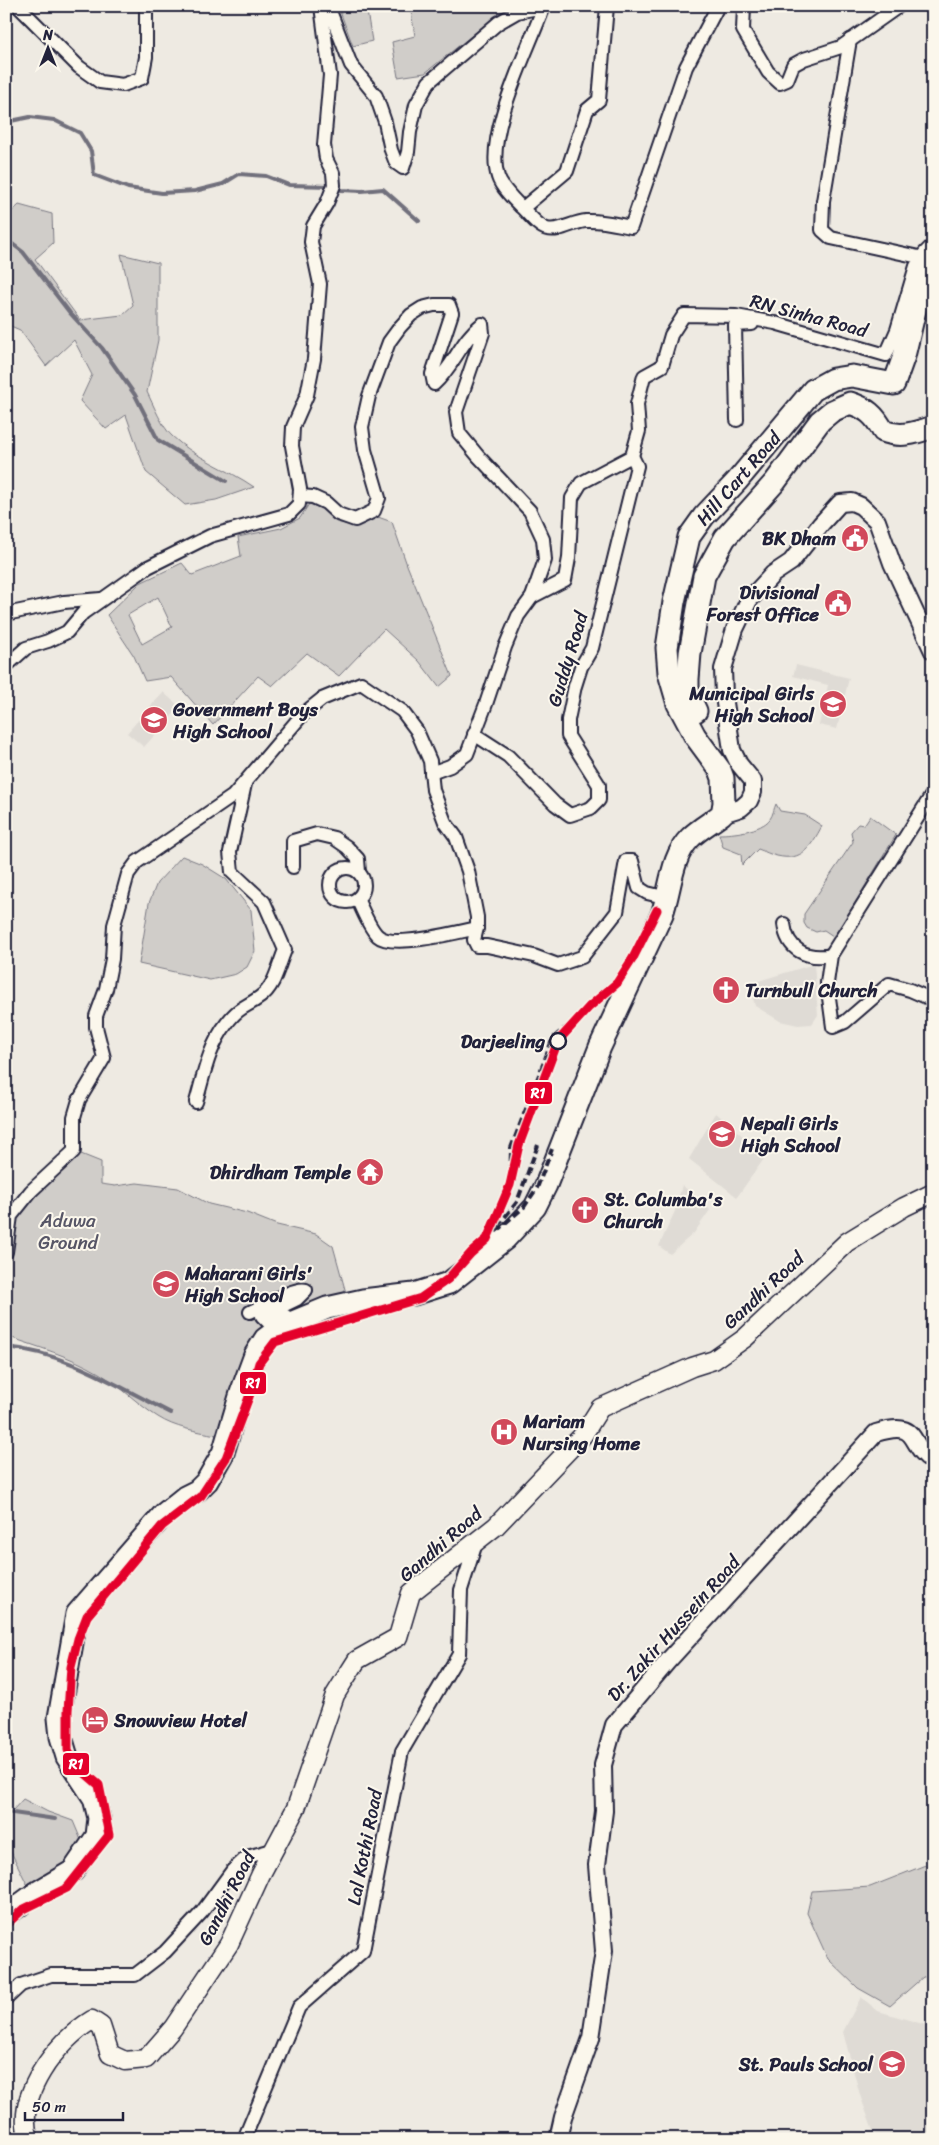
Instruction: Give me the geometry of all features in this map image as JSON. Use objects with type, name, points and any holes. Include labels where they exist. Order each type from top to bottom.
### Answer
[{"type":"highway","name":"Hill Cart Road","points":[[722,814],[723,778],[720,770],[695,736],[678,704],[669,673],[666,648],[689,537],[704,516],[814,390],[833,379],[852,376],[894,384],[904,356],[926,255]]},
{"type":"highway","points":[[720,770],[720,753],[702,723],[688,694],[690,653],[704,576],[715,554],[725,538],[774,482],[820,421],[832,411],[850,403],[862,407],[876,417],[884,431],[896,436],[933,427]]},
{"type":"highway","points":[[6,1915],[36,1893],[73,1871],[97,1836],[99,1818],[94,1798],[68,1757],[61,1738],[59,1718],[77,1614],[164,1514],[185,1497],[197,1491],[207,1481],[223,1454],[241,1393],[255,1355],[265,1339],[281,1327],[319,1311],[363,1300],[414,1294],[449,1283],[505,1239],[534,1207],[546,1185],[600,1047],[646,952],[668,898],[675,865],[682,848],[691,836],[722,814]]},
{"type":"main road","name":"Gandhi Road","points":[[29,2139],[27,2102],[48,2060],[80,2028],[92,2020],[101,2026],[110,2054],[125,2061],[146,2059],[173,2028],[229,1944],[261,1874],[296,1808],[335,1695],[356,1660],[398,1638],[411,1593],[496,1526],[583,1435],[600,1408],[692,1367],[714,1360],[745,1338],[847,1242],[904,1207],[929,1196]]},
{"type":"street","points":[[18,6],[79,68],[100,82],[123,85],[142,78],[146,57],[146,6]]},
{"type":"street","points":[[6,666],[26,648],[48,641],[66,632],[83,613],[148,567],[210,536],[289,514],[299,504],[300,489],[292,446],[293,427],[307,395],[314,359],[320,284],[311,242],[312,226],[327,203],[334,185],[334,173],[326,159],[324,144],[330,75],[321,6]]},
{"type":"street","points":[[328,6],[351,65],[376,96],[385,122],[391,150],[396,163],[403,168],[408,152],[416,105],[429,82],[498,23],[517,12],[544,7]]},
{"type":"street","points":[[523,208],[567,171],[587,110],[599,100],[607,6]]},
{"type":"street","points":[[544,7],[506,102],[497,133],[495,155],[498,178],[523,208],[544,228],[559,230],[570,224],[586,221],[605,221],[631,227],[686,68],[718,6]]},
{"type":"street","points":[[744,6],[743,30],[768,72],[780,83],[787,80],[793,65],[804,59],[841,47],[899,6]]},
{"type":"street","points":[[850,40],[823,201],[822,230],[831,238],[926,255]]},
{"type":"street","name":"RN Sinha Road","points":[[632,456],[639,430],[637,404],[644,376],[662,366],[671,336],[684,315],[736,316],[774,323],[886,355],[926,255]]},
{"type":"street","points":[[300,496],[313,497],[326,503],[338,514],[355,520],[374,512],[379,498],[362,427],[369,396],[389,342],[405,321],[422,308],[434,305],[449,305],[452,312],[432,374],[434,384],[444,375],[473,330],[482,324],[483,333],[456,412],[459,433],[530,511],[543,538],[545,560],[532,597],[518,616],[505,647],[467,754],[450,766],[430,767]]},
{"type":"street","points":[[737,420],[735,325],[774,323]]},
{"type":"street","points":[[532,597],[565,580],[569,558],[572,498],[581,483],[632,456]]},
{"type":"street","name":"Guddy Road","points":[[474,734],[508,756],[555,804],[570,815],[591,808],[599,800],[599,785],[568,736],[568,720],[581,667],[592,648],[637,466],[632,456]]},
{"type":"street","points":[[722,814],[741,808],[749,801],[753,792],[753,781],[739,764],[732,750],[724,696],[723,669],[735,629],[749,600],[773,574],[791,562],[840,503],[852,502],[861,506],[878,521],[892,563],[933,651]]},
{"type":"street","points":[[6,614],[64,602],[104,599]]},
{"type":"street","points":[[6,1252],[11,1216],[31,1191],[74,1151],[74,1117],[79,1100],[104,1058],[96,1027],[96,1016],[106,990],[112,959],[114,925],[128,874],[136,862],[233,796],[302,715],[322,699],[361,682],[402,711],[417,731],[430,767],[433,790],[444,822],[456,837],[468,871],[477,917],[474,940],[477,946],[487,946],[534,956],[558,965],[582,957],[618,912],[626,861],[632,861],[639,888],[646,893],[668,898]]},
{"type":"street","points":[[196,1102],[212,1047],[226,1024],[240,1008],[261,997],[272,985],[285,950],[264,902],[232,872],[230,852],[246,782]]},
{"type":"street","points":[[933,793],[831,955],[827,983],[833,1027],[845,1022],[890,984],[933,1000]]},
{"type":"street","points":[[293,867],[293,841],[317,834],[334,838],[347,847],[358,859],[359,872],[364,881],[364,891],[356,900],[346,902],[336,898],[330,889],[331,878],[338,870],[349,868],[359,872]]},
{"type":"street","points":[[356,900],[378,936],[386,941],[438,937],[477,928]]},
{"type":"street","points":[[784,924],[785,933],[800,952],[809,957],[831,955]]},
{"type":"street","points":[[250,1312],[301,1288],[306,1290],[297,1299],[262,1316],[268,1322],[326,1302],[342,1299],[363,1300]]},
{"type":"street","name":"Dr. Zakir Hussein Road","points":[[558,2139],[563,2117],[592,2038],[604,1951],[596,1865],[604,1811],[603,1765],[614,1725],[666,1662],[876,1433],[894,1427],[911,1433],[926,1457],[933,1461]]},
{"type":"street","name":"Lal Kothi Road","points":[[244,2139],[299,2007],[363,1951],[402,1751],[459,1654],[461,1590],[476,1540]]},
{"type":"street","points":[[6,1999],[21,1985],[51,1975],[135,1974],[165,1952],[202,1912],[232,1872],[247,1856],[276,1848]]},
{"type":"shaded area","name":"Municipal Girls High School","points":[[796,665],[849,678],[837,729],[819,725],[828,685],[793,676]]},
{"type":"shaded area","name":"Government Boys High School","points":[[163,692],[180,707],[144,747],[127,733]]},
{"type":"shaded area","points":[[814,964],[818,1015],[812,1024],[798,1025],[780,1021],[755,1006],[749,984]]},
{"type":"shaded area","name":"Nepali Girls High School","points":[[716,1113],[766,1156],[737,1197],[689,1159]]},
{"type":"shaded area","points":[[682,1185],[710,1210],[694,1233],[670,1254],[659,1246],[675,1211]]},
{"type":"shaded area","name":"St. Pauls School","points":[[861,1997],[878,2011],[933,2027],[933,2139],[876,2139],[860,2095],[843,2032]]},
{"type":"green space","points":[[338,6],[366,6],[372,41],[353,46]]},
{"type":"green space","points":[[410,6],[517,6],[501,12],[425,73],[398,77],[392,42],[415,36]]},
{"type":"green space","points":[[19,205],[52,214],[53,243],[35,259],[80,320],[122,315],[133,305],[121,254],[158,263],[158,340],[147,392],[168,432],[181,444],[254,487],[216,500],[185,505],[146,472],[126,415],[106,429],[80,401],[92,375],[74,340],[46,366],[20,330],[6,324],[6,217]]},
{"type":"green space","points":[[309,504],[323,509],[336,522],[355,526],[378,517],[392,522],[407,565],[452,676],[439,687],[419,661],[384,629],[339,676],[307,653],[272,686],[258,676],[213,725],[171,677],[145,681],[134,656],[107,615],[140,583],[182,563],[192,575],[241,556],[238,537],[281,528],[300,518]],"holes":[[[158,597],[172,627],[142,644],[128,615]]]},
{"type":"green space","points":[[776,804],[780,811],[805,815],[822,826],[810,846],[800,854],[786,857],[758,849],[742,865],[741,854],[723,847],[719,834],[754,829],[766,823],[772,816]]},
{"type":"green space","points":[[870,816],[896,835],[833,936],[824,930],[816,932],[807,928],[804,923],[804,914],[853,842],[851,832],[858,824],[864,825]]},
{"type":"green space","points":[[182,856],[202,864],[226,879],[251,910],[255,951],[247,967],[236,974],[210,980],[139,964],[149,903],[157,883]]},
{"type":"green space","name":"Maharani Girls' High School","points":[[81,1154],[101,1162],[101,1184],[115,1186],[137,1183],[178,1188],[209,1204],[247,1213],[277,1225],[316,1234],[333,1246],[346,1293],[312,1304],[269,1328],[216,1435],[171,1424],[150,1412],[107,1378],[88,1367],[54,1352],[6,1336],[6,1270],[16,1217],[56,1174]]},
{"type":"green space","points":[[23,1799],[48,1812],[73,1821],[81,1840],[66,1868],[28,1886],[6,1842],[6,1808],[13,1810]]},
{"type":"green space","points":[[933,1862],[933,1977],[923,1977],[890,2006],[858,1988],[828,1959],[807,1913],[812,1891],[870,1887]]},
{"type":"waterway","points":[[6,122],[30,117],[54,120],[80,133],[91,151],[94,175],[128,188],[162,193],[195,191],[223,184],[239,174],[266,176],[289,185],[331,186],[341,190],[362,191],[383,189],[419,221]]},
{"type":"waterway","points":[[6,239],[23,252],[70,313],[102,348],[135,395],[158,440],[226,481]]},
{"type":"waterway","points":[[6,1347],[28,1350],[70,1363],[171,1413]]},
{"type":"waterway","points":[[6,1812],[55,1819]]},
{"type":"railway","points":[[510,1185],[511,1148],[553,1038],[589,1007]]},
{"type":"railway","points":[[538,1145],[517,1202],[487,1239],[524,1207],[537,1188],[552,1149]]},
{"type":"transit line","name":"R1","points":[[6,1925],[22,1910],[67,1888],[109,1835],[99,1785],[78,1767],[68,1750],[71,1667],[78,1639],[87,1616],[162,1526],[201,1496],[226,1458],[249,1397],[259,1363],[275,1342],[421,1298],[448,1279],[471,1253],[487,1239],[510,1185],[519,1145],[558,1041],[589,1007],[617,983],[633,958],[657,910]]},
{"type":"place","name":"BK Dham","points":[[855,538]]},
{"type":"place","name":"Divisional Forest Office","points":[[838,603]]},
{"type":"place","name":"Municipal Girls High School","points":[[833,704]]},
{"type":"place","name":"Government Boys High School","points":[[154,720]]},
{"type":"place","name":"Turnbull Church","points":[[726,990]]},
{"type":"place","name":"Darjeeling","points":[[558,1041]]},
{"type":"place","name":"Nepali Girls High School","points":[[722,1134]]},
{"type":"place","name":"Dhirdham Temple","points":[[370,1172]]},
{"type":"place","name":"St. Columba's Church","points":[[585,1210]]},
{"type":"place","name":"Maharani Girls' High School","points":[[166,1284]]},
{"type":"place","name":"Mariam Nursing Home","points":[[504,1432]]},
{"type":"place","name":"Snowview Hotel","points":[[95,1720]]},
{"type":"place","name":"St. Pauls School","points":[[892,2064]]},
{"type":"park label","name":"Aduwa Ground","points":[[68,1231]]}]
